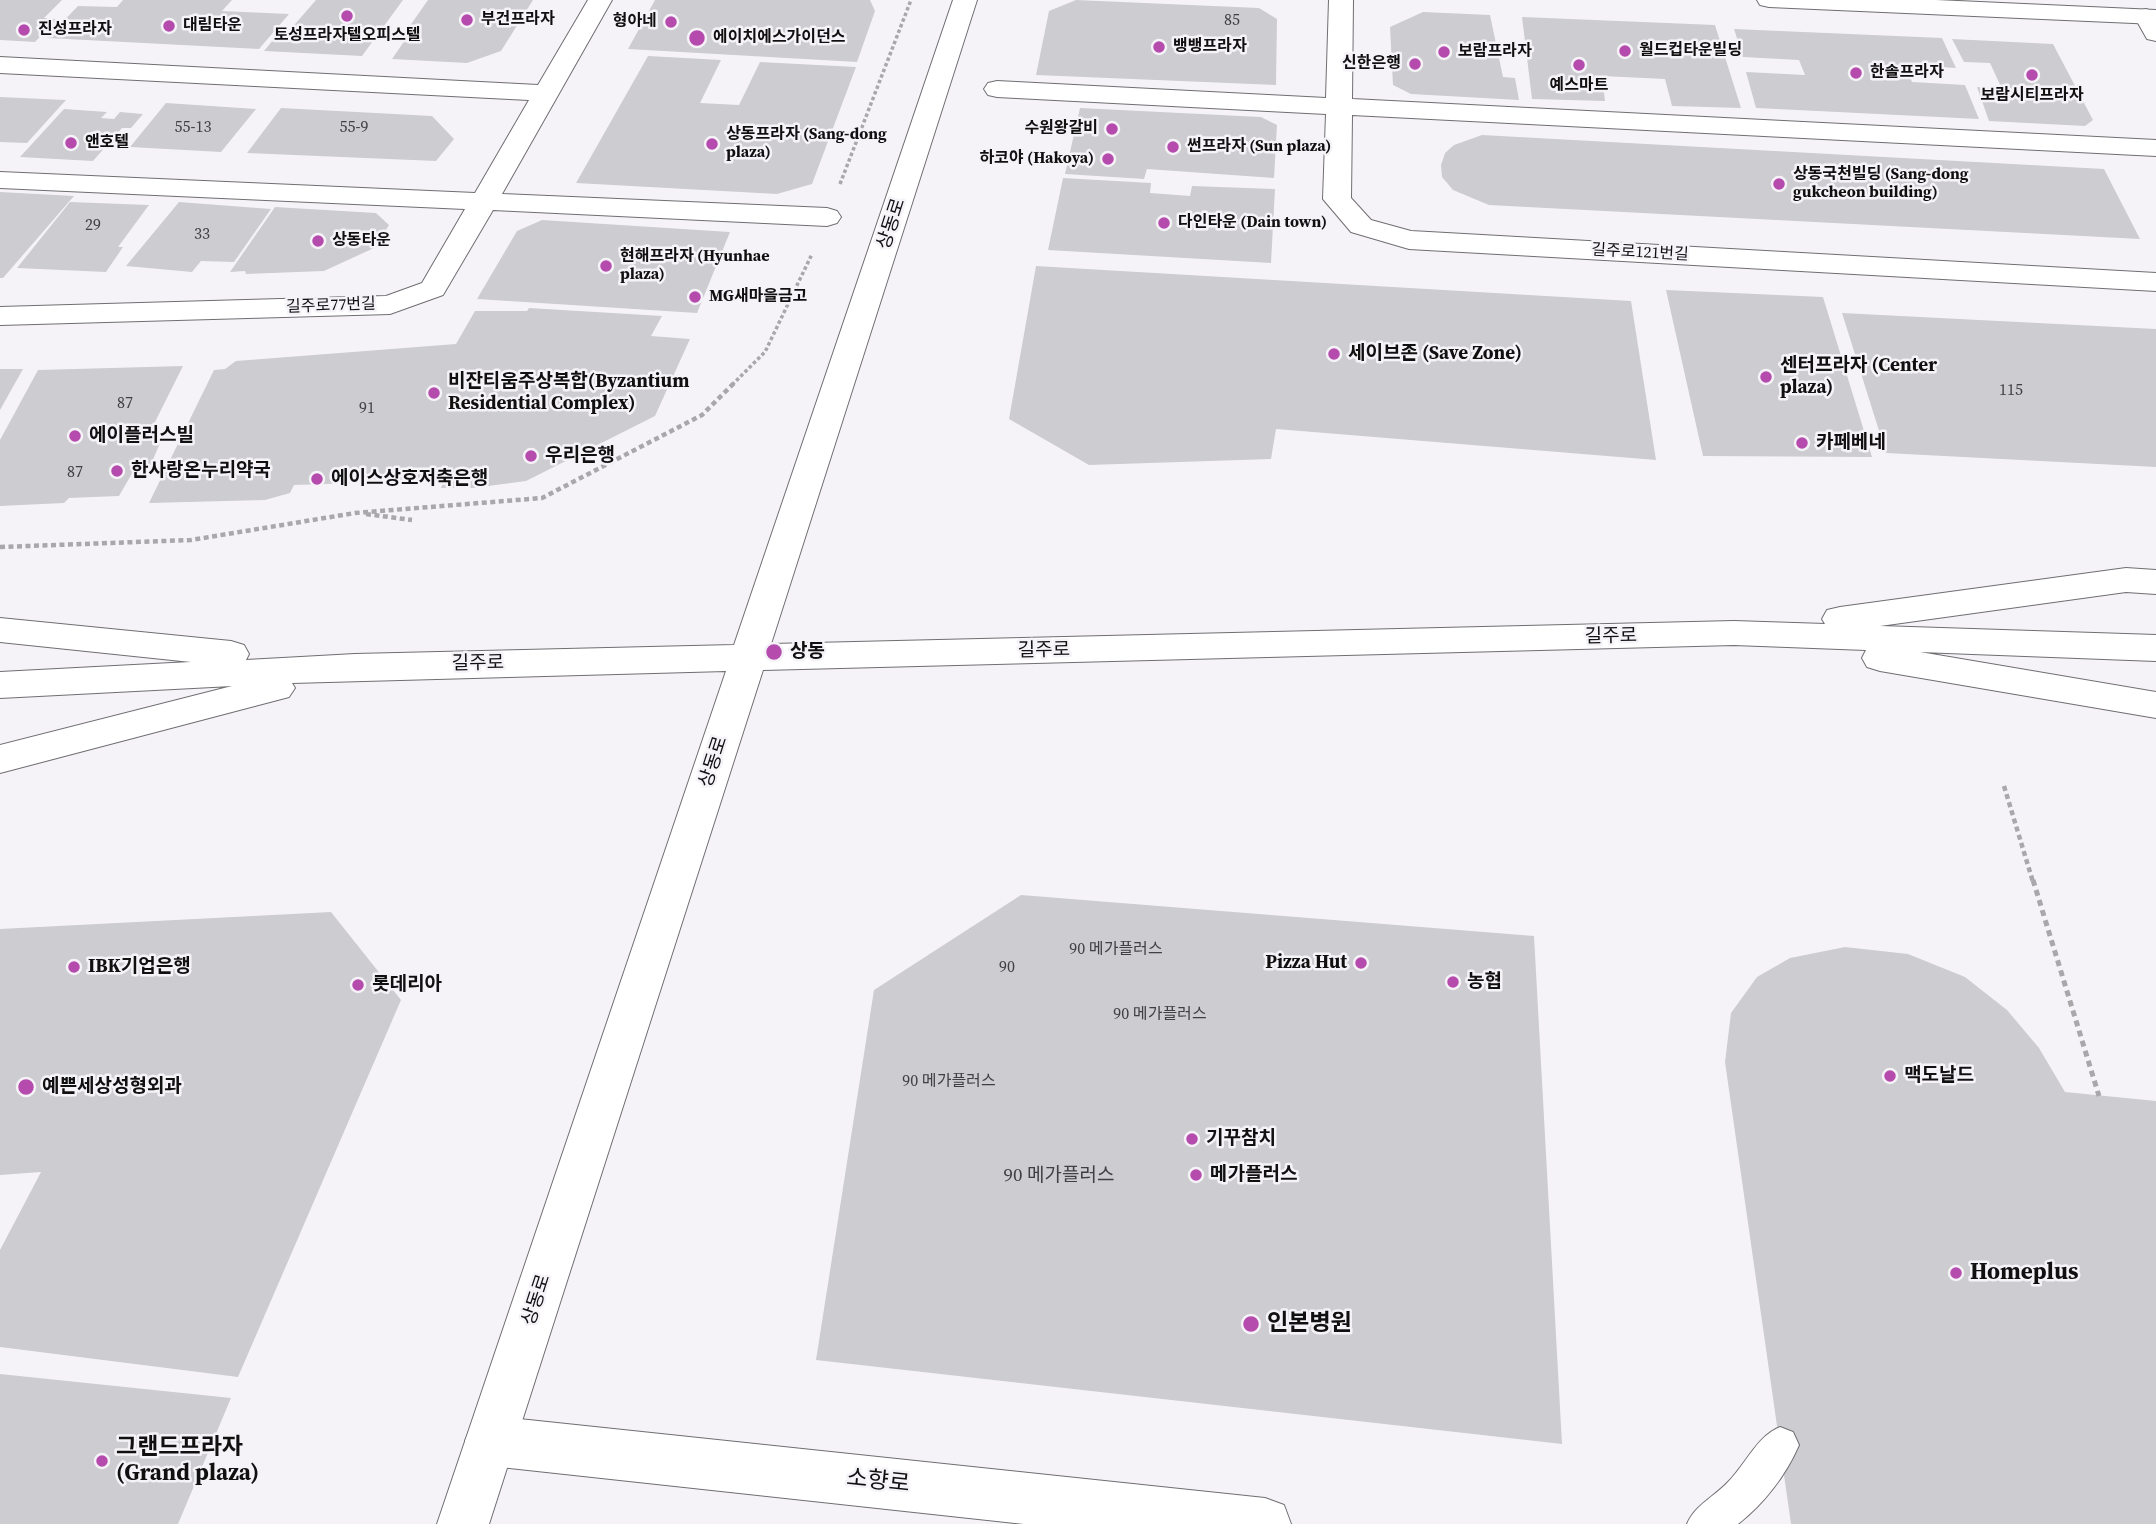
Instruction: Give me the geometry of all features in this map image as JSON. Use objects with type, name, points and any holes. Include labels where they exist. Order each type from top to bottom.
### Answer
[{"type":"street","name":"길주로77번길","points":[[0,316],[390,305],[433,289],[600,0]]},
{"type":"street","name":"상동로","points":[[463,1524],[965,0]]},
{"type":"street","name":"길주로121번길","points":[[1341,0],[1336,199],[1361,226],[1409,240],[2156,282]]},
{"type":"street","points":[[1769,0],[2056,6],[2153,23]]},
{"type":"street","points":[[0,65],[547,93]]},
{"type":"street","points":[[997,89],[2156,148]]},
{"type":"street","points":[[0,180],[827,218]]},
{"type":"street","name":"길주로","points":[[1734,634],[2126,580],[2156,582]]},
{"type":"street","name":"길주로","points":[[0,630],[355,667]]},
{"type":"street","name":"길주로","points":[[1734,634],[2156,705]]},
{"type":"street","name":"길주로","points":[[0,685],[355,667],[1734,634],[2152,648]]},
{"type":"street","name":"길주로","points":[[0,759],[355,667]]},
{"type":"street","name":"소향로","points":[[491,1441],[1265,1524]]},
{"type":"lane","points":[[1706,1524],[1735,1505],[1757,1481],[1780,1445]]},
{"type":"path","points":[[0,547],[191,540],[355,513],[542,498],[702,415],[765,352],[827,218],[911,0]]},
{"type":"path","points":[[355,513],[412,520]]},
{"type":"path","points":[[2004,786],[2099,1096]]},
{"type":"building","name":"진성프라자","points":[[0,0],[62,0],[44,18],[57,19],[35,42],[0,40]]},
{"type":"building","name":"대림타운","points":[[123,0],[232,0],[222,11],[289,14],[259,49],[47,38],[78,6],[117,7]]},
{"type":"building","name":"토성프라자텔오피스텔","points":[[316,0],[403,0],[362,56],[264,51],[278,34],[289,31]]},
{"type":"building","name":"부건프라자","points":[[428,0],[533,0],[501,51],[467,63],[392,59],[405,40],[400,40]]},
{"type":"building","points":[[655,0],[870,0],[875,11],[857,62],[628,49]]},
{"type":"building","name":"뱅뱅프라자","points":[[1076,0],[1259,8],[1277,19],[1276,85],[1036,75],[1049,11]]},
{"type":"building","name":"보람프라자","points":[[1423,12],[1490,15],[1503,77],[1515,78],[1519,100],[1411,94],[1393,85],[1390,27]]},
{"type":"building","name":"월드컵타운빌딩","points":[[1522,17],[1715,25],[1741,108],[1672,106],[1665,79],[1602,76],[1605,101],[1532,99]]},
{"type":"building","name":"한솔프라자","points":[[1734,29],[1942,38],[1956,68],[1905,65],[1912,82],[1965,85],[1979,119],[1756,108],[1746,72],[1805,75],[1799,60],[1743,57]]},
{"type":"building","name":"보람시티프라자","points":[[1952,39],[2053,44],[2093,120],[2085,126],[1989,121],[1977,87],[2002,89],[1990,63],[1964,62]]},
{"type":"building","name":"상동프라자 (Sang-dong plaza)","points":[[648,56],[721,60],[700,103],[739,105],[760,62],[856,67],[812,184],[777,194],[576,183]]},
{"type":"building","points":[[0,97],[66,100],[27,143],[0,142]]},
{"type":"building","points":[[166,103],[256,109],[221,152],[130,147]]},
{"type":"building","points":[[281,108],[432,116],[454,139],[436,161],[247,153]]},
{"type":"building","name":"썬프라자 (Sun plaza)","points":[[1080,108],[1261,117],[1277,125],[1274,178],[1147,169],[1144,179],[1065,174]]},
{"type":"building","name":"앤호텔","points":[[64,109],[107,112],[101,118],[114,119],[120,112],[143,114],[131,128],[122,128],[93,161],[20,157]]},
{"type":"building","name":"상동국천빌딩 (Sang-dong gukcheon building)","points":[[1482,135],[2104,169],[2140,239],[1489,205],[1453,190],[1442,177],[1441,165],[1445,153],[1454,145]]},
{"type":"building","name":"다인타운 (Dain town)","points":[[1063,178],[1151,183],[1150,193],[1190,196],[1192,186],[1275,189],[1271,263],[1048,250]]},
{"type":"building","points":[[0,192],[74,196],[3,278],[0,278]]},
{"type":"building","points":[[70,202],[149,205],[118,247],[123,247],[106,272],[17,268]]},
{"type":"building","points":[[179,202],[271,209],[234,262],[201,261],[192,272],[126,266]]},
{"type":"building","name":"상동타운","points":[[275,207],[376,213],[389,225],[384,233],[389,234],[379,248],[324,271],[246,274],[245,271],[230,272]]},
{"type":"building","name":"현해프라자 (Hyunhae plaza)","points":[[542,220],[730,232],[697,313],[477,299],[517,231]]},
{"type":"building","name":"세이브존 (Save Zone)","points":[[1036,266],[1631,301],[1656,460],[1276,429],[1271,459],[1089,465],[1009,419]]},
{"type":"building","name":"센터프라자 (Center plaza)","points":[[1666,290],[1823,297],[1872,457],[1703,456]]},
{"type":"building","name":"비잔티움주상복합(Byzantium Residential Complex)","points":[[529,308],[662,316],[651,336],[690,339],[655,416],[526,481],[473,488],[441,488],[444,480],[294,485],[290,493],[265,500],[149,503],[214,370],[225,369],[236,361],[456,344],[475,311],[527,311]]},
{"type":"building","points":[[1842,313],[2156,329],[2156,467],[1886,453]]},
{"type":"building","name":"에이플러스빌","points":[[183,366],[148,436],[163,436],[149,469],[134,470],[119,496],[69,498],[64,503],[0,506],[0,440],[38,370]]},
{"type":"building","points":[[0,369],[23,369],[0,410]]},
{"type":"building","name":"메가플러스","points":[[1021,895],[1534,936],[1562,1444],[816,1360],[874,990]]},
{"type":"building","points":[[331,912],[401,1000],[238,1377],[0,1347],[0,1250],[41,1172],[0,1175],[0,929]]},
{"type":"building","name":"Homeplus","points":[[1845,947],[1908,954],[1965,977],[2007,1010],[2039,1048],[2065,1092],[2156,1101],[2156,1524],[1791,1524],[1725,1062],[1731,1013],[1757,977],[1790,958]]},
{"type":"building","name":"그랜드프라자 (Grand plaza)","points":[[0,1374],[231,1398],[178,1524],[0,1524]]},
{"type":"place","name":"토성프라자텔오피스텔","points":[[347,16]]},
{"type":"place","name":"부건프라자","points":[[467,20]]},
{"type":"place","name":"형아네","points":[[671,22]]},
{"type":"place","name":"대림타운","points":[[169,26]]},
{"type":"place","name":"진성프라자","points":[[24,30]]},
{"type":"place","name":"에이치에스가이던스","points":[[697,38]]},
{"type":"place","name":"뱅뱅프라자","points":[[1159,47]]},
{"type":"place","name":"월드컵타운빌딩","points":[[1625,51]]},
{"type":"place","name":"보람프라자","points":[[1444,52]]},
{"type":"place","name":"신한은행","points":[[1415,64]]},
{"type":"place","name":"예스마트","points":[[1579,65]]},
{"type":"place","name":"한솔프라자","points":[[1856,73]]},
{"type":"place","name":"보람시티프라자","points":[[2032,75]]},
{"type":"place","name":"수원왕갈비","points":[[1112,129]]},
{"type":"place","name":"앤호텔","points":[[71,143]]},
{"type":"place","name":"상동프라자 (Sang-dong plaza)","points":[[712,144]]},
{"type":"place","name":"썬프라자 (Sun plaza)","points":[[1173,147]]},
{"type":"place","name":"하코야 (Hakoya)","points":[[1108,159]]},
{"type":"place","name":"상동국천빌딩 (Sang-dong gukcheon building)","points":[[1779,184]]},
{"type":"place","name":"다인타운 (Dain town)","points":[[1164,223]]},
{"type":"place","name":"상동타운","points":[[318,241]]},
{"type":"place","name":"현해프라자 (Hyunhae plaza)","points":[[606,266]]},
{"type":"place","name":"MG새마을금고","points":[[695,297]]},
{"type":"place","name":"세이브존 (Save Zone)","points":[[1334,354]]},
{"type":"place","name":"센터프라자 (Center plaza)","points":[[1766,377]]},
{"type":"place","name":"비잔티움주상복합(Byzantium Residential Complex)","points":[[434,393]]},
{"type":"place","name":"에이플러스빌","points":[[75,436]]},
{"type":"place","name":"카페베네","points":[[1802,443]]},
{"type":"place","name":"우리은행","points":[[531,456]]},
{"type":"place","name":"한사랑온누리약국","points":[[117,471]]},
{"type":"place","name":"에이스상호저축은행","points":[[317,479]]},
{"type":"place","name":"상동","points":[[774,652]]},
{"type":"place","name":"Pizza Hut","points":[[1361,963]]},
{"type":"place","name":"IBK기업은행","points":[[74,967]]},
{"type":"place","name":"농협","points":[[1453,982]]},
{"type":"place","name":"롯데리아","points":[[358,985]]},
{"type":"place","name":"맥도날드","points":[[1890,1076]]},
{"type":"place","name":"예쁜세상성형외과","points":[[26,1087]]},
{"type":"place","name":"기꾸참치","points":[[1192,1139]]},
{"type":"place","name":"메가플러스","points":[[1196,1175]]},
{"type":"place","name":"Homeplus","points":[[1956,1273]]},
{"type":"place","name":"인본병원","points":[[1251,1324]]},
{"type":"place","name":"그랜드프라자 (Grand plaza)","points":[[102,1461]]}]
